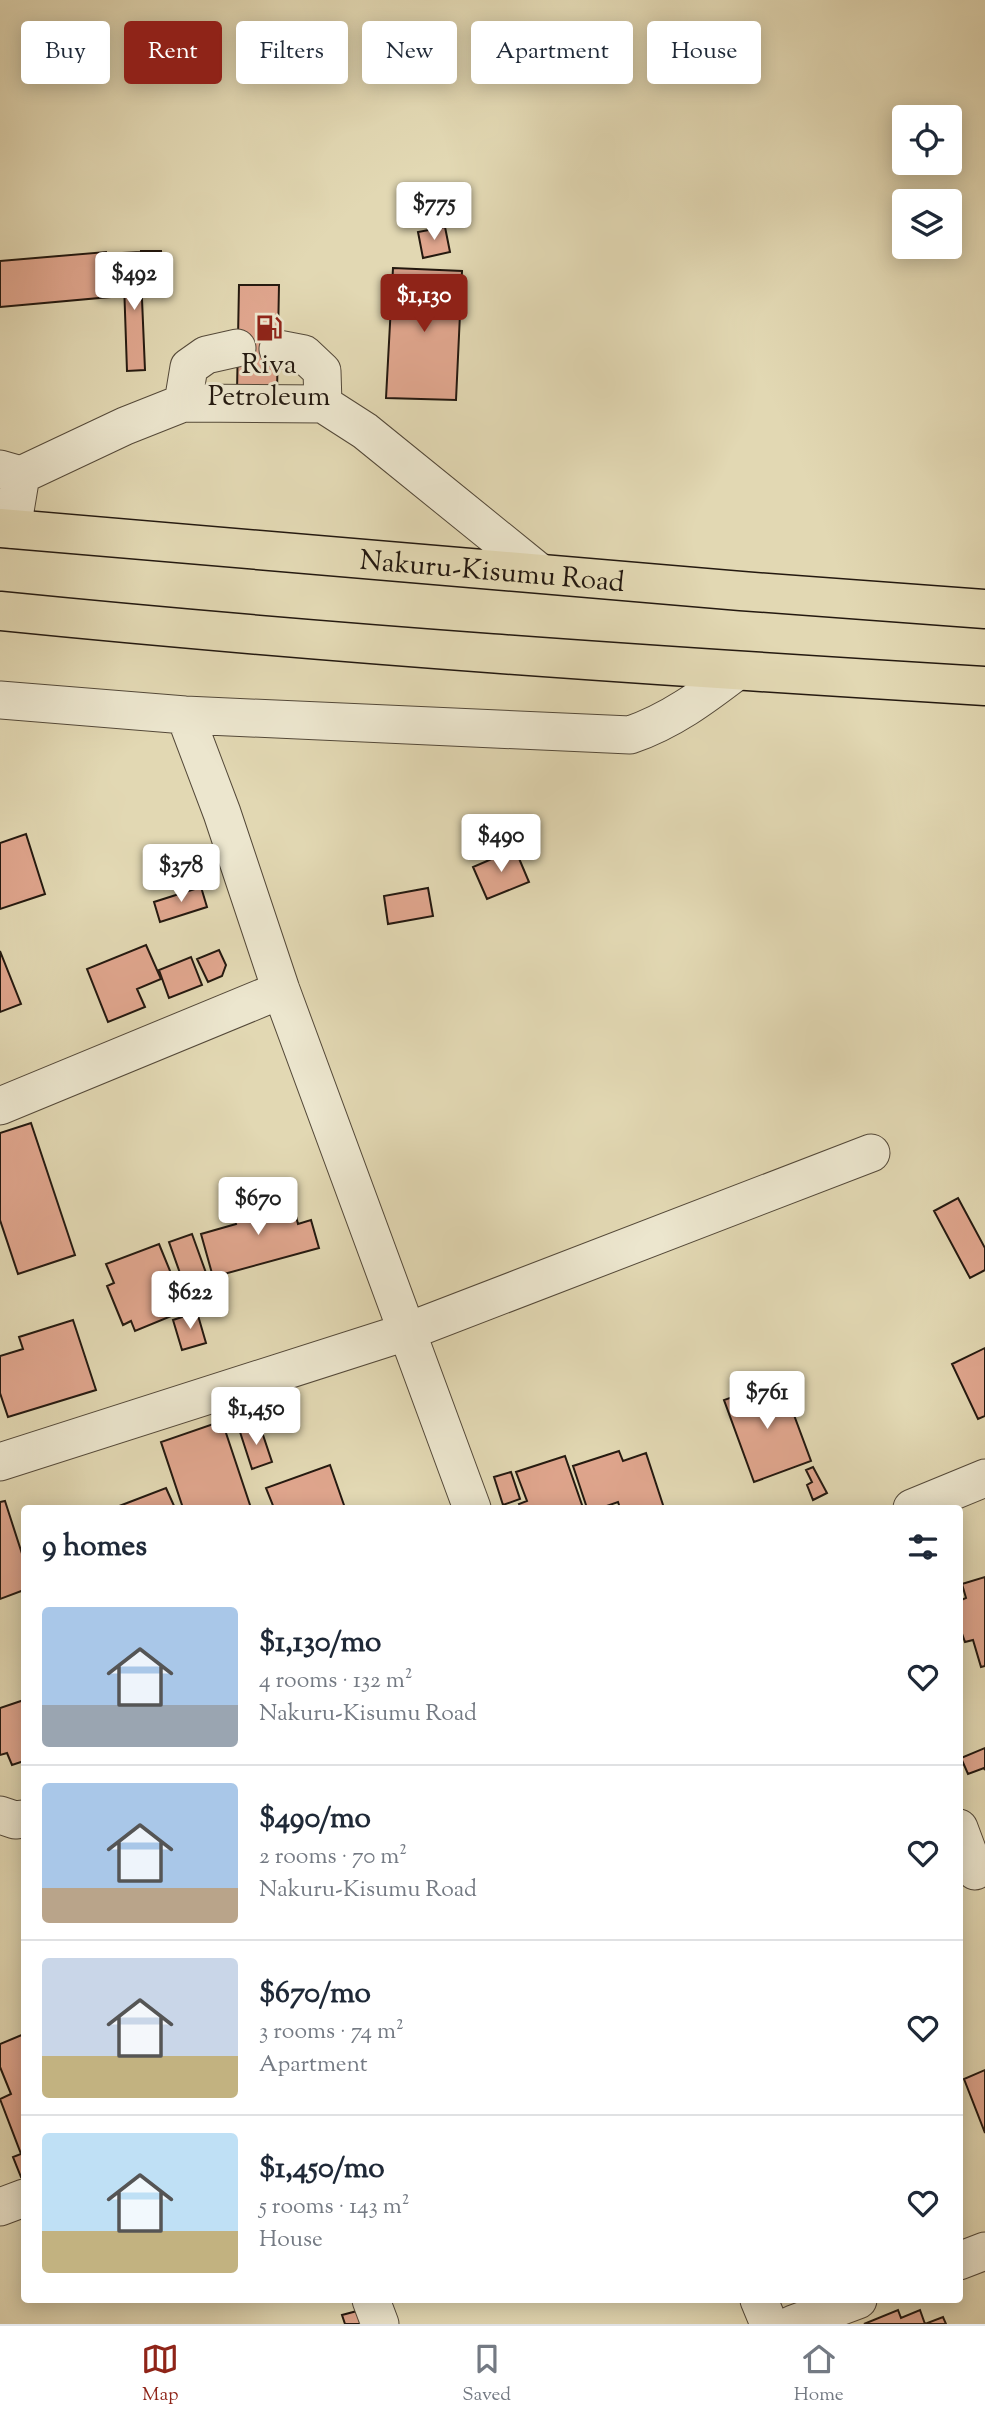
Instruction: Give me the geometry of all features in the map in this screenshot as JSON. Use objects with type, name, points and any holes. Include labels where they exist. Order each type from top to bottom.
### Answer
[{"type":"highway","name":"Nakuru-Kisumu Road","points":[[6,529],[985,609]]},
{"type":"highway","points":[[0,611],[161,627],[737,671],[985,685]]},
{"type":"street","points":[[183,403],[189,367],[206,355],[237,348]]},
{"type":"street","points":[[278,349],[304,354],[322,371],[323,404]]},
{"type":"street","points":[[6,529],[10,472],[183,403],[323,404],[365,431],[539,572]]},
{"type":"street","points":[[0,700],[185,715],[630,735],[652,728],[684,710],[737,671]]},
{"type":"street","points":[[185,715],[222,813],[281,990],[471,1505]]},
{"type":"street","points":[[0,1106],[281,990]]},
{"type":"street","points":[[0,1462],[406,1332],[871,1153]]},
{"type":"street","points":[[919,1505],[985,1478]]},
{"type":"street","points":[[0,1815],[21,1819]]},
{"type":"street","points":[[963,1841],[973,1872]]},
{"type":"street","points":[[0,2207],[21,2199]]},
{"type":"street","points":[[963,2259],[985,2251]]},
{"type":"street","points":[[372,2303],[380,2324]]},
{"type":"street","points":[[760,2303],[769,2324]]},
{"type":"street","points":[[793,2324],[850,2303]]},
{"type":"building","points":[[445,227],[450,252],[423,258],[418,232]]},
{"type":"building","points":[[141,251],[161,251],[162,264],[142,265]]},
{"type":"building","points":[[106,252],[110,297],[0,307],[0,261]]},
{"type":"building","points":[[140,252],[145,370],[127,371],[123,253]]},
{"type":"building","points":[[393,268],[462,271],[456,400],[386,398]]},
{"type":"building","points":[[239,285],[279,285],[277,393],[237,392]]},
{"type":"building","points":[[26,834],[45,894],[0,909],[0,843]]},
{"type":"building","points":[[515,849],[529,882],[487,899],[473,867]]},
{"type":"building","points":[[201,887],[207,907],[160,922],[154,902]]},
{"type":"building","points":[[428,888],[433,916],[388,924],[384,896]]},
{"type":"building","points":[[146,945],[161,979],[137,989],[145,1007],[108,1022],[87,969]]},
{"type":"building","points":[[219,950],[226,965],[222,976],[208,982],[197,959]]},
{"type":"building","points":[[0,951],[21,1004],[0,1012]]},
{"type":"building","points":[[191,957],[202,985],[169,998],[159,970]]},
{"type":"building","points":[[31,1123],[75,1255],[18,1274],[0,1220],[0,1133]]},
{"type":"building","points":[[267,1197],[270,1207],[292,1201],[298,1224],[311,1220],[319,1248],[213,1277],[201,1234],[236,1224],[231,1207]]},
{"type":"building","points":[[958,1198],[985,1248],[985,1270],[970,1278],[934,1211]]},
{"type":"building","points":[[192,1234],[210,1284],[187,1293],[169,1242]]},
{"type":"building","points":[[159,1244],[186,1310],[135,1331],[131,1321],[123,1325],[107,1286],[114,1283],[106,1264]]},
{"type":"building","points":[[197,1312],[206,1343],[182,1350],[173,1320]]},
{"type":"building","points":[[73,1320],[96,1390],[8,1417],[0,1393],[0,1356],[23,1349],[19,1337]]},
{"type":"building","points":[[985,1348],[985,1416],[978,1419],[952,1364]]},
{"type":"building","points":[[781,1380],[811,1461],[754,1482],[724,1400]]},
{"type":"building","points":[[222,1421],[250,1505],[182,1505],[161,1442]]},
{"type":"building","points":[[260,1426],[272,1462],[252,1469],[240,1432]]},
{"type":"building","points":[[619,1451],[623,1461],[646,1453],[663,1505],[619,1505],[618,1502],[610,1505],[586,1505],[573,1466]]},
{"type":"building","points":[[565,1456],[582,1505],[520,1505],[527,1501],[516,1472]]},
{"type":"building","points":[[330,1465],[344,1505],[273,1505],[266,1488]]},
{"type":"building","points":[[813,1467],[827,1493],[813,1500],[807,1485],[812,1482],[806,1470]]},
{"type":"building","points":[[511,1472],[520,1499],[503,1505],[494,1477]]},
{"type":"building","points":[[166,1488],[174,1505],[122,1505]]},
{"type":"building","points":[[5,1501],[21,1551],[21,1591],[0,1599],[0,1502]]},
{"type":"building","points":[[985,1577],[985,1666],[981,1667],[973,1640],[965,1642],[963,1636],[963,1599],[966,1598],[963,1584]]},
{"type":"building","points":[[21,1701],[21,1762],[12,1765],[7,1753],[0,1755],[0,1708]]},
{"type":"building","points":[[985,1748],[985,1770],[984,1768],[968,1774],[963,1757]]},
{"type":"building","points":[[21,2035],[21,2154],[0,2099],[11,2094],[0,2067],[0,2044]]},
{"type":"building","points":[[985,2070],[985,2133],[964,2079]]},
{"type":"building","points":[[21,2154],[21,2177],[13,2157]]},
{"type":"building","points":[[898,2310],[901,2318],[920,2310],[925,2324],[864,2324]]},
{"type":"building","points":[[357,2311],[361,2324],[345,2324],[342,2315]]},
{"type":"building","points":[[943,2317],[946,2324],[925,2324]]},
{"type":"place","name":"Riva Petroleum","points":[[269,328]]}]
